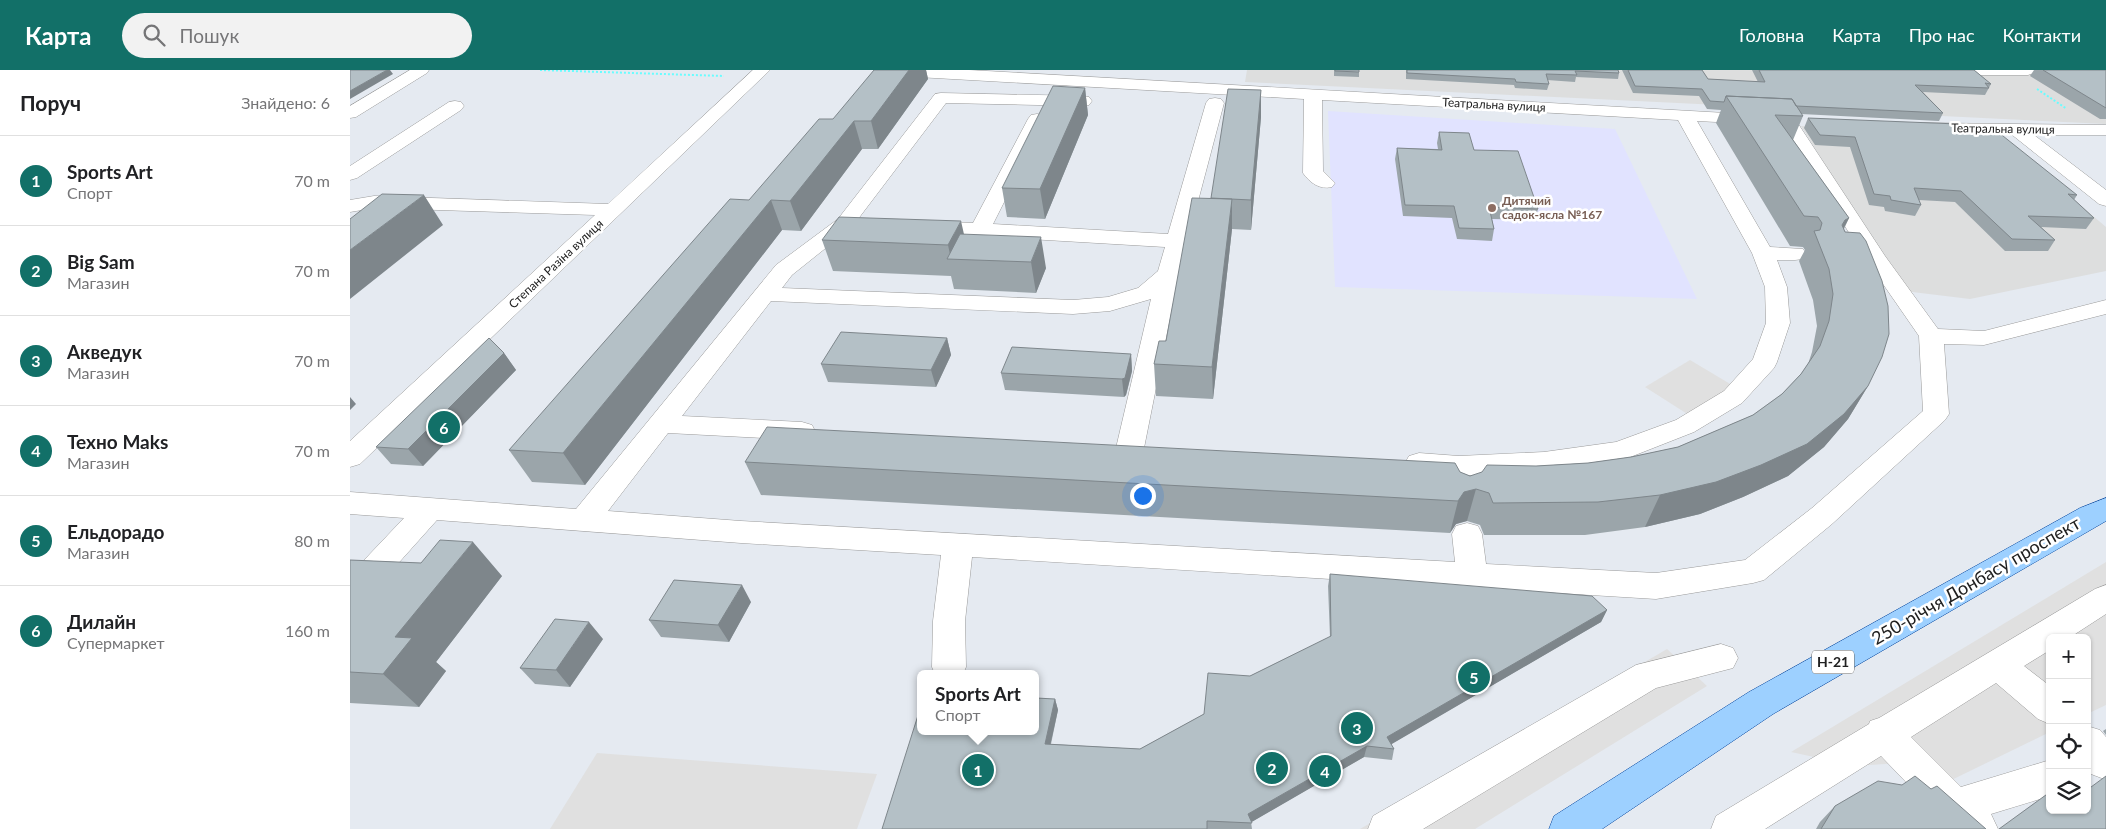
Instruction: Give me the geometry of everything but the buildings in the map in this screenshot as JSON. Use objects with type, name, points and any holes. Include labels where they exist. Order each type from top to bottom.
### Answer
[{"type":"main road","name":"250-річчя Донбасу проспект","points":[[1568,829],[1762,703],[2081,521],[2106,509]]},
{"type":"street","points":[[350,113],[358,105],[421,70]]},
{"type":"street","points":[[882,70],[997,73],[1214,96]]},
{"type":"street","points":[[1130,448],[1168,273],[1214,96],[1218,70]]},
{"type":"street","points":[[1930,70],[2028,70]]},
{"type":"street","name":"Степана Разіна вулиця","points":[[350,457],[758,74]]},
{"type":"street","points":[[584,520],[784,270],[855,224],[941,98],[1046,100],[1214,96]]},
{"type":"street","name":"Театральна вулиця","points":[[1214,96],[1796,121],[1876,258]]},
{"type":"street","points":[[980,230],[1046,100]]},
{"type":"street","points":[[1312,100],[1313,173],[1324,183]]},
{"type":"street","points":[[350,174],[455,106]]},
{"type":"street","points":[[1399,462],[1460,477],[1620,451],[1685,426],[1733,397],[1765,362],[1778,323],[1776,287],[1763,253],[1685,116]]},
{"type":"street","name":"Театральна вулиця","points":[[1912,127],[2017,130],[2103,129]]},
{"type":"street","points":[[2017,130],[2106,200]]},
{"type":"street","points":[[350,206],[374,202],[614,210]]},
{"type":"street","points":[[903,226],[1177,241]]},
{"type":"street","points":[[1763,253],[1795,254]]},
{"type":"street","points":[[350,503],[731,532],[1656,586],[1753,571],[1822,516],[1936,414],[1931,336],[1876,258],[1848,257]]},
{"type":"street","points":[[766,294],[1073,307],[1110,304],[1146,293],[1168,273]]},
{"type":"street","points":[[1931,336],[1984,338],[2106,307]]},
{"type":"street","points":[[661,424],[821,432]]},
{"type":"street","points":[[350,596],[430,509]]},
{"type":"street","points":[[1467,534],[1472,576]]},
{"type":"street","points":[[948,667],[949,621],[958,545]]},
{"type":"street","points":[[1730,829],[2106,598]]},
{"type":"street","points":[[1387,829],[1648,675],[1721,658]]},
{"type":"street","points":[[1998,664],[2046,705]]},
{"type":"street","points":[[1883,734],[1967,818],[2046,780]]},
{"type":"path","points":[[540,70],[758,74]]},
{"type":"path","points":[[2008,71],[2103,129]]},
{"type":"shaded area","points":[[1247,70],[2106,70],[2106,124],[1245,82]]},
{"type":"shaded area","name":"Дитячий садок-ясла №167","points":[[1328,111],[1615,129],[1697,299],[1335,287]]},
{"type":"shaded area","points":[[1801,126],[2004,140],[2106,227],[2106,271],[1970,299],[1904,291]]},
{"type":"shaded area","points":[[1690,360],[1737,388],[1692,417],[1645,387]]},
{"type":"shaded area","points":[[2106,562],[2106,705],[2091,712],[2091,634],[2046,634],[2046,734],[1931,790],[1900,763],[1855,766],[1791,752]]},
{"type":"shaded area","points":[[1667,649],[1707,686],[1475,829],[1360,829]]},
{"type":"shaded area","points":[[597,753],[877,774],[857,829],[550,829]]},
{"type":"place","name":"Дитячий садок-ясла №167","points":[[1492,208]]},
{"type":"place","name":"Дилайн","points":[[444,427]]},
{"type":"place","name":"Ельдорадо","points":[[1474,677]]},
{"type":"place","name":"Акведук","points":[[1357,728]]},
{"type":"place","name":"Big Sam","points":[[1272,768]]},
{"type":"place","name":"Sports Art","points":[[978,770]]},
{"type":"place","name":"Техно Maks","points":[[1325,771]]}]
